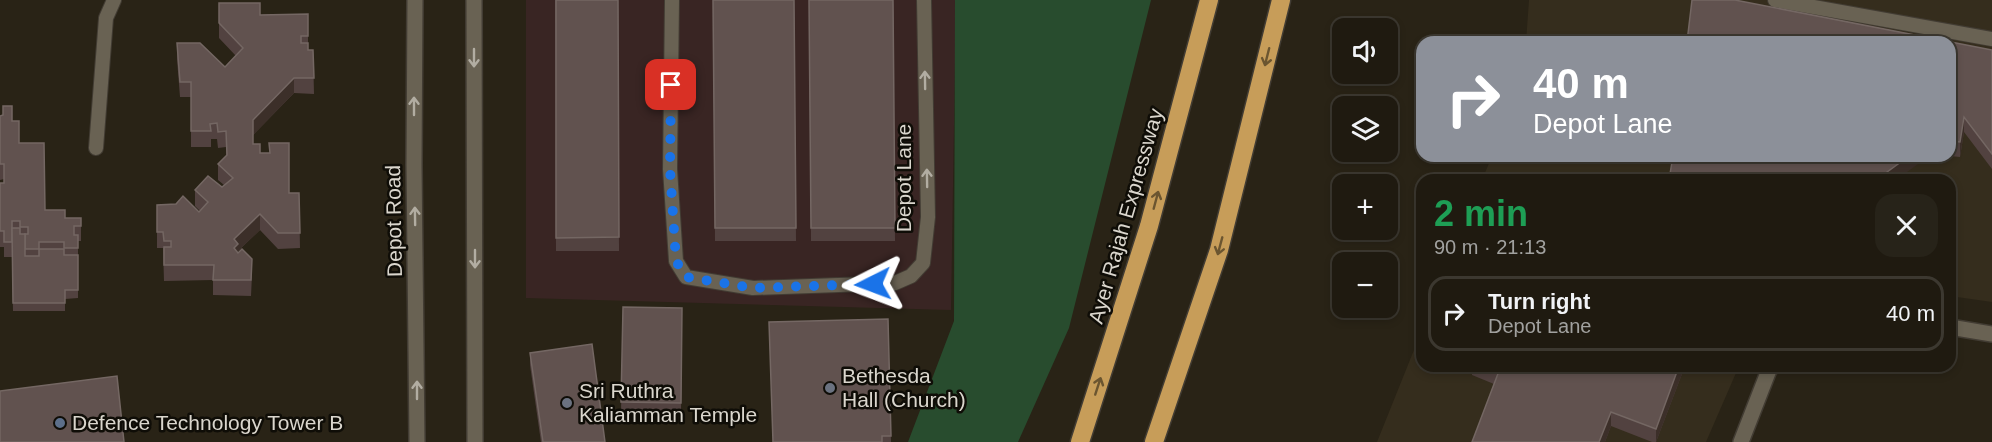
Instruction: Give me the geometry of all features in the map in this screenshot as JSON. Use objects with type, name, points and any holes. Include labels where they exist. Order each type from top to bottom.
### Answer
[{"type":"highway","name":"Ayer Rajah Expressway","points":[[1080,442],[1149,226],[1209,0]]},
{"type":"highway","points":[[1154,442],[1219,250],[1281,0]]},
{"type":"street","name":"Depot Road","points":[[415,0],[417,442]]},
{"type":"street","points":[[474,0],[475,442]]},
{"type":"street","points":[[1956,328],[1992,334]]},
{"type":"street","points":[[1741,442],[1769,372]]},
{"type":"lane","points":[[96,148],[106,18],[114,0]]},
{"type":"lane","name":"Depot Lane","points":[[672,0],[670,169],[676,261],[686,277],[753,288],[895,283],[911,276],[923,264],[928,216],[924,0]]},
{"type":"lane","points":[[1774,0],[1992,39]]},
{"type":"shaded area","points":[[526,0],[956,0],[951,310],[526,298]]},
{"type":"shaded area","points":[[1529,0],[1992,0],[1992,302],[1956,297],[1956,174],[1484,174],[1490,162],[1956,162],[1956,36],[1526,36]]},
{"type":"shaded area","points":[[1416,345],[1416,372],[1736,372],[1706,442],[1377,442]]},
{"type":"green space","points":[[955,0],[1151,0],[1069,328],[1018,442],[908,442],[954,321]]},
{"type":"building","points":[[556,0],[618,0],[619,237],[556,238]]},
{"type":"building","points":[[713,0],[794,0],[796,228],[715,228]]},
{"type":"building","points":[[809,0],[893,0],[895,228],[811,228]]},
{"type":"building","points":[[1692,0],[1735,0],[1920,36],[1688,36]]},
{"type":"building","points":[[219,3],[260,3],[260,15],[308,14],[308,36],[301,36],[301,43],[308,43],[308,50],[313,50],[314,78],[294,78],[253,120],[253,144],[260,144],[260,153],[270,153],[269,143],[289,143],[289,193],[299,193],[300,233],[278,233],[260,214],[234,239],[238,244],[234,248],[238,253],[242,249],[252,259],[251,280],[213,280],[214,265],[164,265],[164,247],[171,247],[171,241],[164,241],[163,232],[157,232],[157,205],[176,204],[183,196],[199,212],[208,202],[195,190],[208,176],[222,187],[233,178],[218,164],[227,155],[226,131],[218,132],[217,123],[210,124],[211,131],[191,131],[191,82],[180,82],[177,43],[200,43],[225,67],[243,48],[219,23]]},
{"type":"building","points":[[1956,43],[1992,50],[1992,154],[1964,117],[1960,142],[1956,142]]},
{"type":"building","points":[[3,106],[12,106],[12,121],[19,121],[19,143],[44,143],[45,210],[65,210],[65,218],[81,218],[81,226],[74,226],[74,235],[78,235],[78,248],[64,248],[64,242],[39,242],[39,249],[25,249],[25,234],[28,234],[28,227],[20,227],[20,221],[12,221],[12,242],[4,242],[4,231],[0,231],[0,183],[4,183],[4,164],[0,164],[0,116],[3,115]]},
{"type":"building","points":[[1672,162],[1901,162],[1884,174],[1670,174]]},
{"type":"building","points":[[12,228],[20,228],[20,234],[25,234],[25,256],[39,256],[39,249],[64,249],[64,255],[78,255],[78,290],[65,290],[65,303],[13,303]]},
{"type":"building","points":[[623,307],[682,308],[681,403],[621,402]]},
{"type":"building","name":"Bethesda Hall (Church)","points":[[888,319],[891,436],[882,436],[882,442],[773,442],[769,322]]},
{"type":"building","name":"Sri Ruthra Kaliamman Temple","points":[[592,344],[605,442],[543,442],[530,353]]},
{"type":"building","points":[[1499,372],[1677,372],[1656,429],[1611,412],[1599,442],[1472,442]]},
{"type":"building","name":"Defence Technology Tower B","points":[[117,376],[124,442],[0,442],[0,391]]},
{"type":"place","name":"Bethesda Hall (Church)","points":[[830,388]]},
{"type":"place","name":"Sri Ruthra Kaliamman Temple","points":[[567,403]]},
{"type":"place","name":"Defence Technology Tower B","points":[[60,423]]},
{"type":"route","points":[[671,85],[670,169],[676,261],[686,277],[753,288],[873,284]]}]
